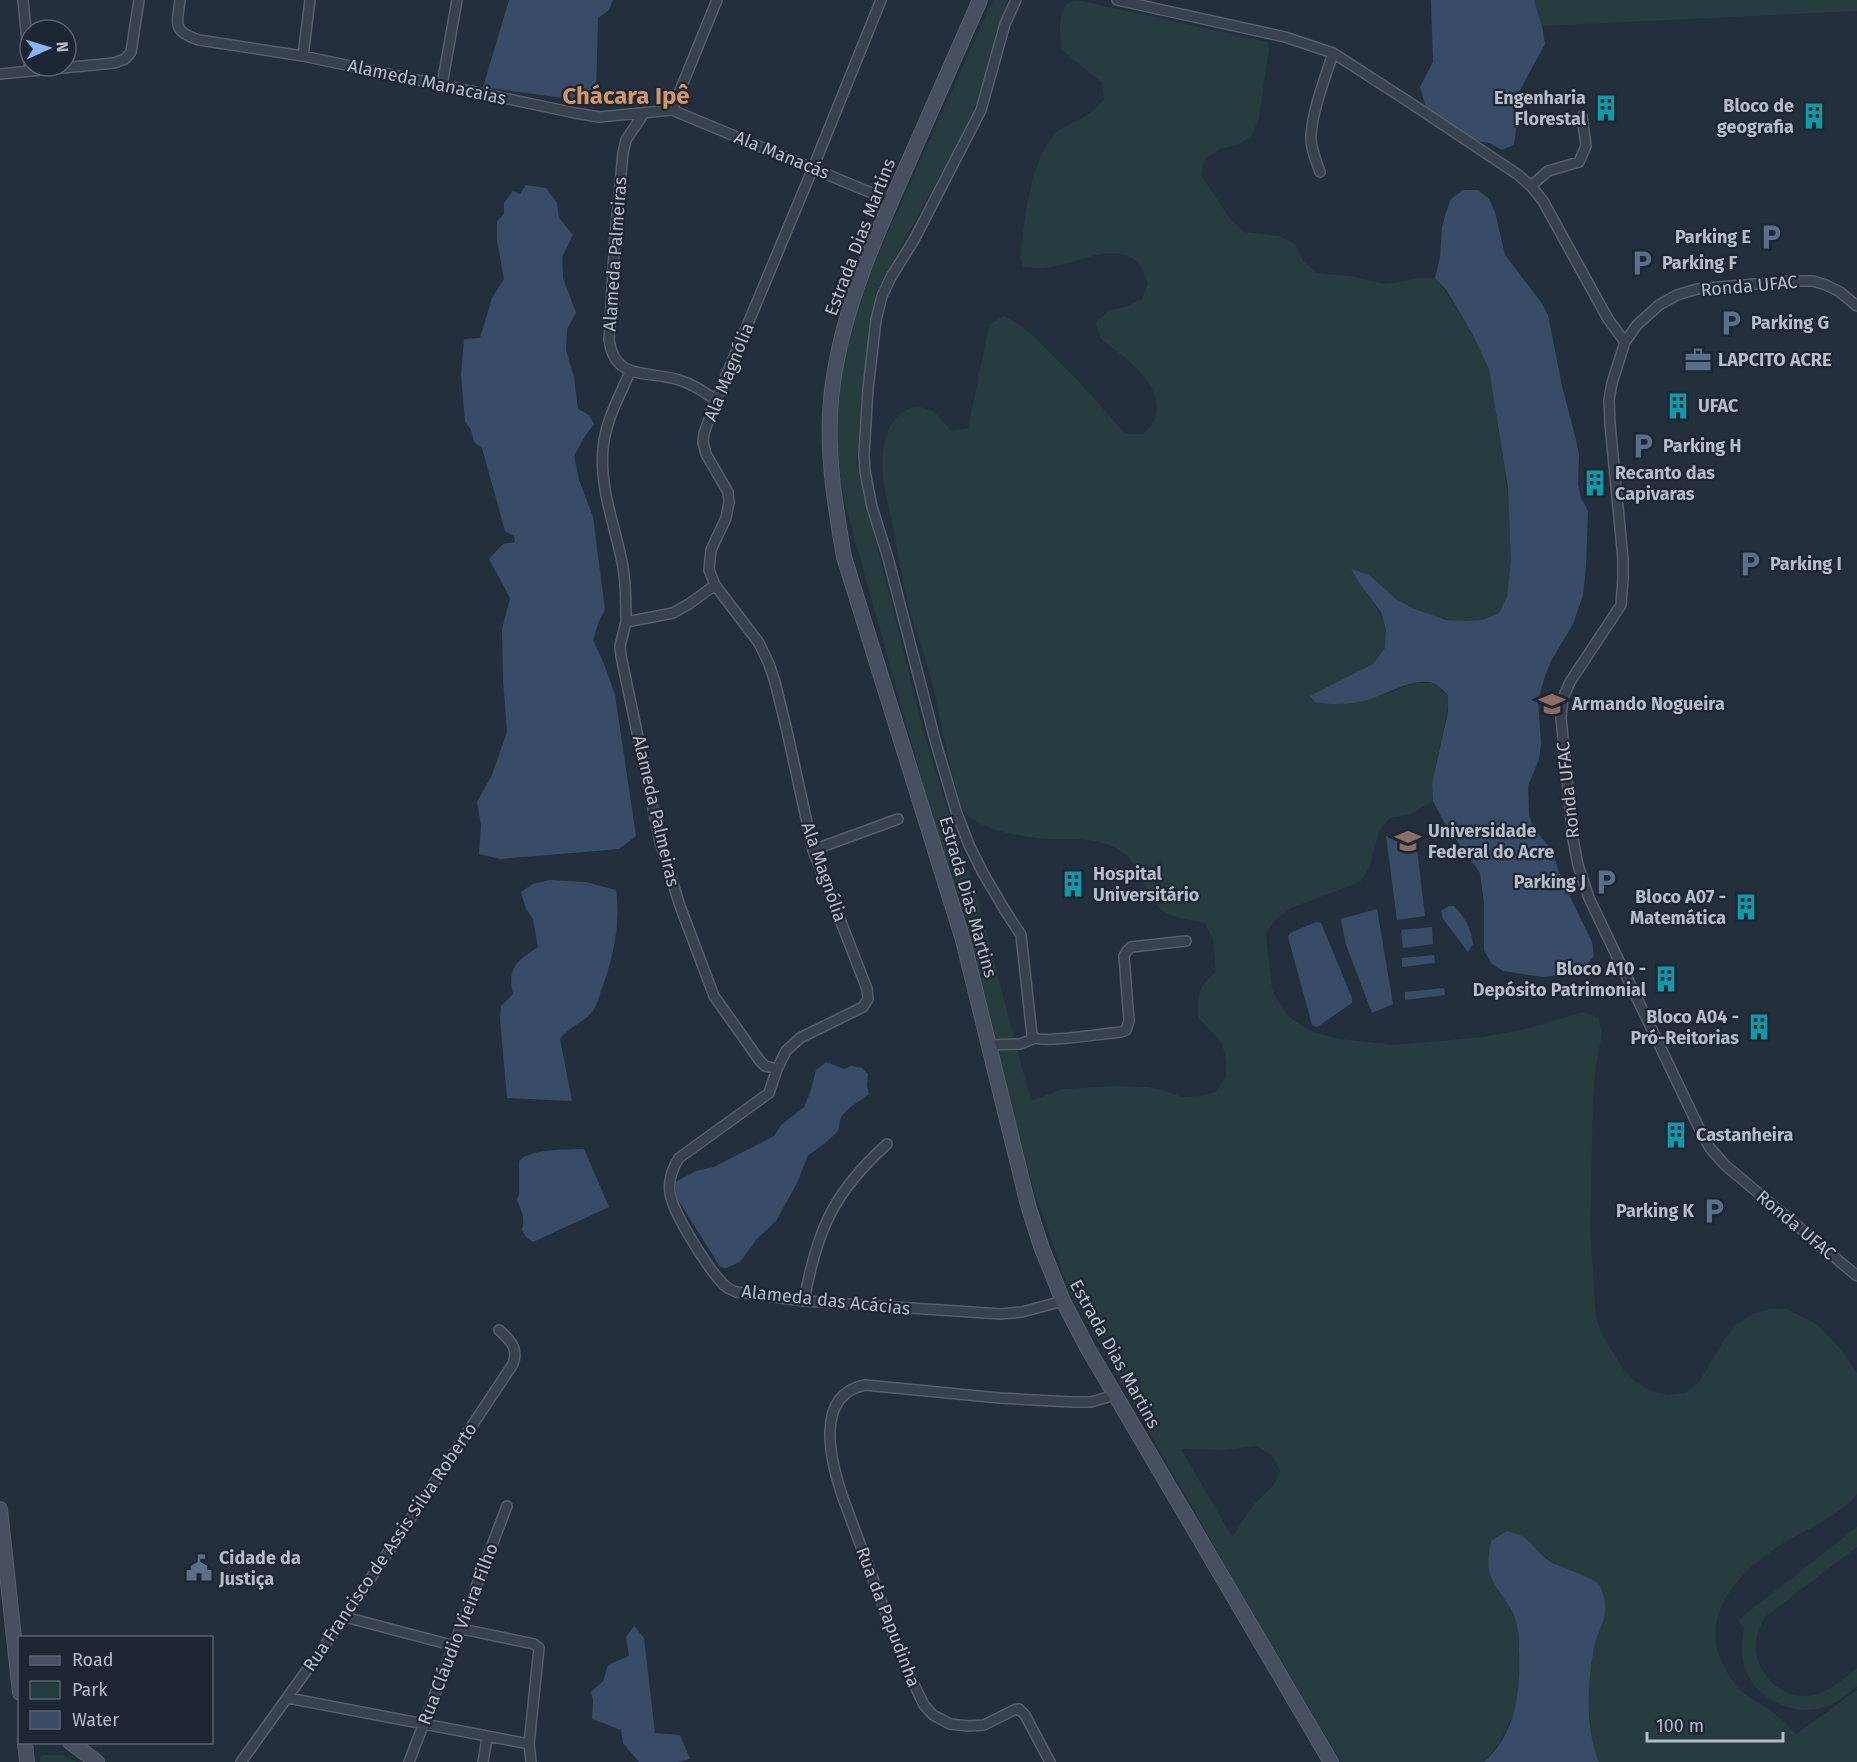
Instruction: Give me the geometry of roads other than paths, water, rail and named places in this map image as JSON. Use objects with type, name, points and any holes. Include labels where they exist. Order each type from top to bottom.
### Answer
[{"type":"street","points":[[23,0],[25,18]]},
{"type":"street","points":[[78,66],[121,61],[129,56],[134,41],[139,0]]},
{"type":"street","name":"Alameda Manacaias","points":[[180,0],[179,30],[199,40],[303,56],[598,117],[672,110]]},
{"type":"street","points":[[303,56],[310,0]]},
{"type":"street","points":[[442,85],[457,0]]},
{"type":"street","points":[[672,110],[717,0]]},
{"type":"street","name":"Ala Magnólia","points":[[863,978],[813,850],[788,731],[769,664],[759,643],[716,585],[710,570],[711,550],[726,518],[729,502],[728,492],[706,454],[703,442],[716,400],[881,0]]},
{"type":"street","name":"Estrada Dias Martins","points":[[980,0],[891,201],[860,278],[839,349],[831,400],[831,451],[835,499],[844,557],[963,940],[1028,1205],[1041,1246],[1063,1301],[1115,1395],[1331,1762]]},
{"type":"street","points":[[1016,0],[1005,24],[981,110],[914,240],[882,296],[876,320],[868,389],[864,454],[872,507],[888,558],[935,740],[956,811],[983,873],[1021,935],[1032,1031],[1035,1038]]},
{"type":"street","points":[[1117,0],[1285,37],[1333,53],[1449,128],[1531,186],[1543,201],[1608,319],[1625,342]]},
{"type":"street","points":[[1320,172],[1313,153],[1311,136],[1321,90],[1333,53]]},
{"type":"street","points":[[0,74],[18,72]]},
{"type":"street","name":"Ala Manacás","points":[[672,110],[891,201]]},
{"type":"street","name":"Alameda Palmeiras","points":[[644,113],[626,140],[623,153],[609,340],[614,359],[630,372],[606,428],[602,467],[626,596],[626,622],[620,646],[621,656],[660,842],[680,906],[719,1004],[760,1061],[765,1066],[777,1069]]},
{"type":"street","points":[[1531,186],[1548,171],[1579,162],[1586,146],[1582,116]]},
{"type":"street","name":"Ronda UFAC","points":[[1857,306],[1840,292],[1813,280],[1788,281],[1697,289],[1677,295],[1659,305],[1637,325],[1625,342],[1609,400],[1623,559],[1621,605],[1570,682],[1563,698],[1561,718],[1573,839],[1578,865],[1589,898],[1710,1148],[1732,1172],[1857,1276]]},
{"type":"street","points":[[630,372],[681,380],[716,400]]},
{"type":"street","points":[[626,622],[673,613],[716,585]]},
{"type":"street","points":[[813,850],[898,819]]},
{"type":"street","points":[[990,1045],[1020,1044],[1035,1038],[1121,1032],[1126,1029],[1129,1021],[1124,956],[1126,951],[1131,947],[1186,941]]},
{"type":"street","name":"Alameda das Acácias","points":[[863,978],[868,999],[863,1007],[800,1038],[786,1051],[769,1093],[761,1101],[679,1158],[673,1168],[669,1181],[672,1204],[702,1257],[727,1288],[736,1292],[804,1302],[1001,1314],[1022,1312],[1063,1301]]},
{"type":"street","points":[[804,1302],[810,1268],[826,1221],[853,1178],[887,1144]]},
{"type":"street","name":"Rua Francisco de Assis Silva Roberto","points":[[241,1762],[345,1617],[513,1364],[515,1358],[513,1345],[499,1330]]},
{"type":"street","name":"Rua da Papudinha","points":[[1050,1762],[1025,1715],[1019,1709],[984,1725],[968,1726],[950,1724],[933,1714],[924,1705],[906,1668],[834,1471],[830,1430],[838,1401],[845,1393],[865,1385],[989,1397],[1072,1402],[1090,1402],[1115,1395]]},
{"type":"street","name":"Rua Cláudio Vieira Filho","points":[[409,1762],[462,1629],[507,1506]]},
{"type":"street","points":[[0,1509],[4,1596],[18,1681]]},
{"type":"street","points":[[345,1617],[455,1646]]},
{"type":"street","points":[[462,1629],[534,1644],[539,1648],[529,1744],[531,1762]]},
{"type":"street","points":[[288,1698],[487,1738],[529,1744]]},
{"type":"street","points":[[483,1762],[487,1738]]},
{"type":"street","points":[[25,1744],[27,1762]]},
{"type":"street","points":[[71,1744],[97,1762]]},
{"type":"water","points":[[509,0],[613,0],[609,10],[598,18],[596,93],[585,101],[483,87]]},
{"type":"water","points":[[1431,0],[1534,0],[1545,44],[1514,101],[1516,130],[1514,145],[1502,150],[1489,143],[1473,140],[1426,108],[1420,87],[1433,62]]},
{"type":"water","points":[[526,185],[546,188],[557,203],[559,218],[573,235],[562,257],[563,278],[576,313],[567,329],[566,350],[574,378],[578,409],[589,415],[594,424],[574,456],[579,480],[593,517],[605,610],[593,640],[615,695],[636,836],[619,849],[500,859],[479,854],[481,825],[477,802],[492,775],[507,732],[502,629],[510,598],[489,559],[503,544],[515,542],[514,536],[505,531],[482,448],[474,442],[471,430],[465,421],[461,375],[464,339],[480,338],[492,298],[504,279],[497,240],[497,221],[504,214],[504,203],[513,191],[520,194]]},
{"type":"water","points":[[1463,190],[1478,190],[1489,199],[1495,212],[1505,255],[1541,302],[1548,315],[1579,455],[1578,484],[1581,498],[1588,511],[1583,595],[1573,624],[1551,661],[1538,700],[1541,744],[1539,759],[1528,786],[1529,815],[1534,829],[1552,850],[1561,878],[1592,942],[1594,956],[1585,967],[1543,977],[1503,971],[1491,963],[1484,950],[1484,903],[1480,873],[1445,824],[1433,801],[1432,783],[1448,712],[1448,695],[1435,684],[1425,682],[1408,685],[1353,703],[1321,703],[1315,702],[1310,696],[1373,664],[1385,648],[1386,630],[1381,612],[1351,569],[1369,575],[1396,599],[1412,608],[1446,620],[1483,620],[1499,613],[1507,597],[1511,561],[1508,488],[1489,369],[1473,335],[1447,291],[1435,278],[1446,212],[1451,199]]},
{"type":"water","points":[[1415,833],[1425,916],[1397,920],[1386,836]]},
{"type":"water","points":[[550,880],[586,882],[616,890],[615,941],[605,979],[593,1010],[560,1039],[572,1101],[507,1098],[500,1019],[501,1006],[513,994],[511,977],[515,966],[524,956],[538,947],[533,919],[526,909],[521,892],[533,884]]},
{"type":"water","points":[[1454,906],[1458,910],[1469,928],[1473,944],[1468,952],[1443,919],[1441,911]]},
{"type":"water","points":[[1377,909],[1393,1004],[1372,1013],[1346,945],[1341,919]]},
{"type":"water","points":[[1316,922],[1321,923],[1352,998],[1352,1003],[1317,1027],[1312,1025],[1288,937],[1290,933]]},
{"type":"water","points":[[1432,927],[1433,944],[1403,948],[1401,930]]},
{"type":"water","points":[[1434,955],[1435,963],[1402,967],[1402,958]]},
{"type":"water","points":[[1444,988],[1445,995],[1405,1000],[1405,992]]},
{"type":"water","points":[[826,1062],[844,1069],[851,1066],[862,1068],[868,1074],[869,1094],[845,1113],[833,1136],[808,1155],[797,1183],[776,1221],[757,1239],[740,1262],[726,1268],[720,1267],[677,1198],[675,1182],[696,1171],[714,1167],[774,1136],[781,1125],[804,1107],[816,1070]]},
{"type":"water","points":[[584,1149],[609,1207],[533,1242],[522,1230],[522,1215],[517,1200],[519,1161],[541,1152]]},
{"type":"water","points":[[1507,1531],[1524,1537],[1551,1562],[1594,1581],[1603,1593],[1605,1613],[1594,1648],[1589,1691],[1589,1720],[1599,1762],[1484,1762],[1495,1751],[1510,1725],[1519,1680],[1517,1625],[1511,1610],[1491,1577],[1488,1559],[1491,1541]]},
{"type":"water","points":[[634,1626],[644,1638],[655,1733],[680,1735],[690,1759],[678,1762],[639,1762],[623,1743],[621,1730],[592,1719],[591,1692],[603,1681],[608,1665],[629,1656],[626,1637]]},
{"type":"place","name":"Engenharia Florestal","points":[[1606,108]]},
{"type":"place","name":"Bloco de geografia","points":[[1814,116]]},
{"type":"place","name":"Parking E","points":[[1771,237]]},
{"type":"place","name":"Parking F","points":[[1642,263]]},
{"type":"place","name":"Parking G","points":[[1731,323]]},
{"type":"place","name":"LAPCITO ACRE","points":[[1698,360]]},
{"type":"place","name":"UFAC","points":[[1678,406]]},
{"type":"place","name":"Parking H","points":[[1643,446]]},
{"type":"place","name":"Recanto das Capivaras","points":[[1595,483]]},
{"type":"place","name":"Parking I","points":[[1750,564]]},
{"type":"place","name":"Armando Nogueira","points":[[1552,704]]},
{"type":"place","name":"Universidade Federal do Acre","points":[[1408,841]]},
{"type":"place","name":"Parking J","points":[[1606,882]]},
{"type":"place","name":"Hospital Universitário","points":[[1073,884]]},
{"type":"place","name":"Bloco A07 - Matemática","points":[[1746,907]]},
{"type":"place","name":"Bloco A10 - Depósito Patrimonial","points":[[1666,979]]},
{"type":"place","name":"Bloco A04 - Pró-Reitorias","points":[[1759,1027]]},
{"type":"place","name":"Castanheira","points":[[1676,1135]]},
{"type":"place","name":"Parking K","points":[[1714,1211]]},
{"type":"place","name":"Cidade da Justiça","points":[[199,1568]]},
{"type":"district","name":"Chácara Ipê","points":[[626,96]]}]
